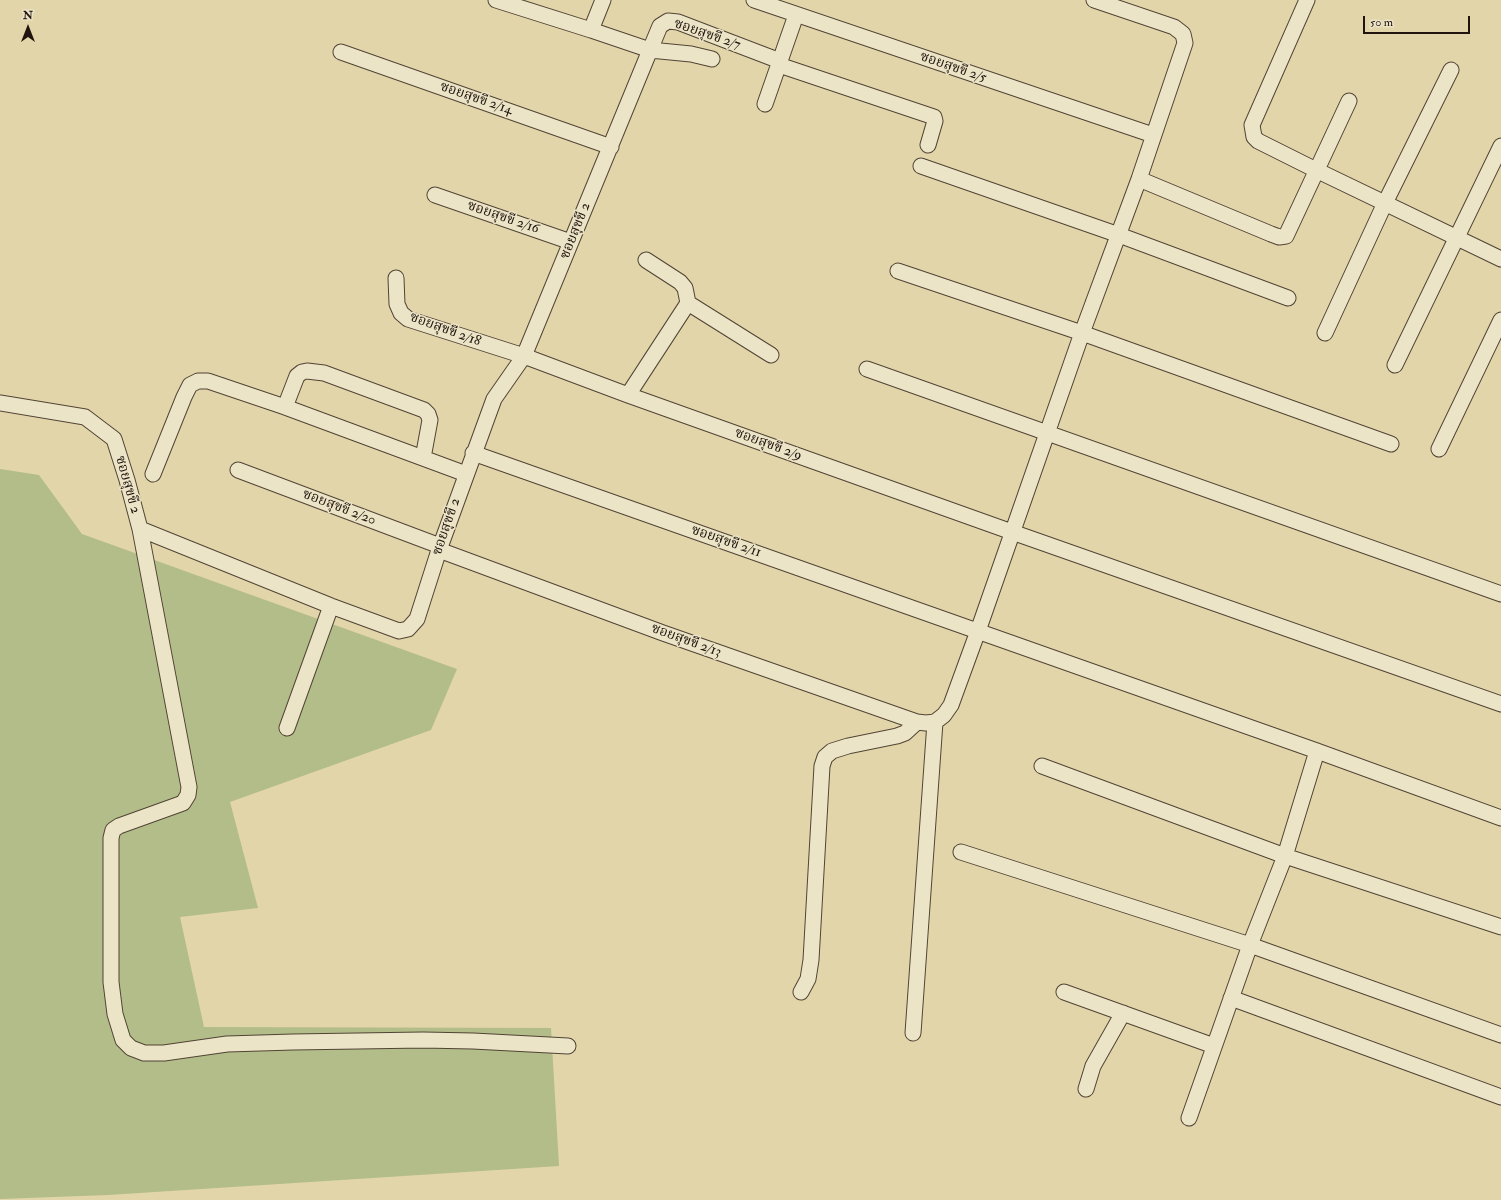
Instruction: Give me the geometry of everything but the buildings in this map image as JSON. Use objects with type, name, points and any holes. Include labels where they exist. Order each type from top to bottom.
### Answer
[{"type":"street","points":[[496,0],[650,50],[691,54],[712,59]]},
{"type":"street","points":[[591,30],[603,0]]},
{"type":"street","name":"ซอยสุขขี 2/5","points":[[754,0],[1153,135]]},
{"type":"street","points":[[913,1033],[935,722],[944,715],[951,705],[1082,333],[1139,179],[1185,43],[1183,34],[1174,27],[1094,0]]},
{"type":"street","points":[[1307,0],[1252,125],[1254,137],[1258,141],[1316,170],[1501,259]]},
{"type":"street","points":[[765,104],[796,15]]},
{"type":"street","name":"ซอยสุขขี 2/7","points":[[650,50],[660,26],[668,21],[678,22],[779,63]]},
{"type":"street","name":"ซอยสุขขี 2","points":[[0,403],[85,417],[114,439],[140,529],[331,606],[399,631],[408,629],[417,619],[466,474],[494,400],[524,356],[650,50]]},
{"type":"street","name":"ซอยสุขขี 2/14","points":[[341,52],[610,147]]},
{"type":"street","points":[[779,63],[934,117],[935,121],[928,145]]},
{"type":"street","points":[[1325,333],[1385,203],[1451,70]]},
{"type":"street","points":[[1139,179],[1279,237],[1286,236],[1349,101]]},
{"type":"street","points":[[1395,365],[1501,146]]},
{"type":"street","points":[[921,166],[1119,234],[1288,298]]},
{"type":"street","name":"ซอยสุขขี 2/16","points":[[435,195],[571,242]]},
{"type":"street","points":[[628,395],[688,303],[685,288],[680,282],[646,260]]},
{"type":"street","points":[[898,271],[1082,333],[1391,444]]},
{"type":"street","name":"ซอยสุขขี 2/18","points":[[396,278],[397,304],[401,313],[408,319],[524,356]]},
{"type":"street","points":[[688,303],[771,355]]},
{"type":"street","points":[[1439,449],[1501,320]]},
{"type":"street","name":"ซอยสุขขี 2/9","points":[[524,356],[628,395],[1012,532],[1501,704]]},
{"type":"street","points":[[867,369],[1501,594]]},
{"type":"street","points":[[285,407],[297,376],[302,372],[307,371],[324,373],[424,410],[428,414],[430,420],[423,458]]},
{"type":"street","points":[[153,474],[190,385],[198,381],[208,380],[466,474]]},
{"type":"street","name":"ซอยสุขขี 2/11","points":[[474,453],[1317,751],[1501,818]]},
{"type":"street","name":"ซอยสุขขี 2/20","points":[[238,470],[440,548]]},
{"type":"street","points":[[140,529],[189,787],[188,796],[183,803],[119,826],[113,830],[111,838],[111,982],[115,1014],[123,1040],[131,1048],[144,1054],[227,1044],[286,1042],[423,1040],[568,1046]]},
{"type":"street","name":"ซอยสุขขี 2/13","points":[[440,548],[663,633],[917,722],[935,722]]},
{"type":"street","points":[[287,728],[331,606]]},
{"type":"street","points":[[801,992],[808,979],[812,960],[822,766],[825,757],[832,751],[848,746],[905,733],[917,722]]},
{"type":"street","points":[[1189,1118],[1250,945],[1285,856],[1317,751]]},
{"type":"street","points":[[1042,766],[1285,856],[1501,927]]},
{"type":"street","points":[[961,852],[1250,945],[1501,1035]]},
{"type":"street","points":[[1064,992],[1214,1046]]},
{"type":"street","points":[[1231,998],[1501,1097]]},
{"type":"street","points":[[1086,1089],[1093,1066],[1124,1013]]},
{"type":"green space","points":[[0,469],[39,475],[82,534],[457,669],[431,730],[230,802],[258,908],[180,917],[204,1027],[551,1028],[559,1166],[108,1195],[0,1199]]}]
